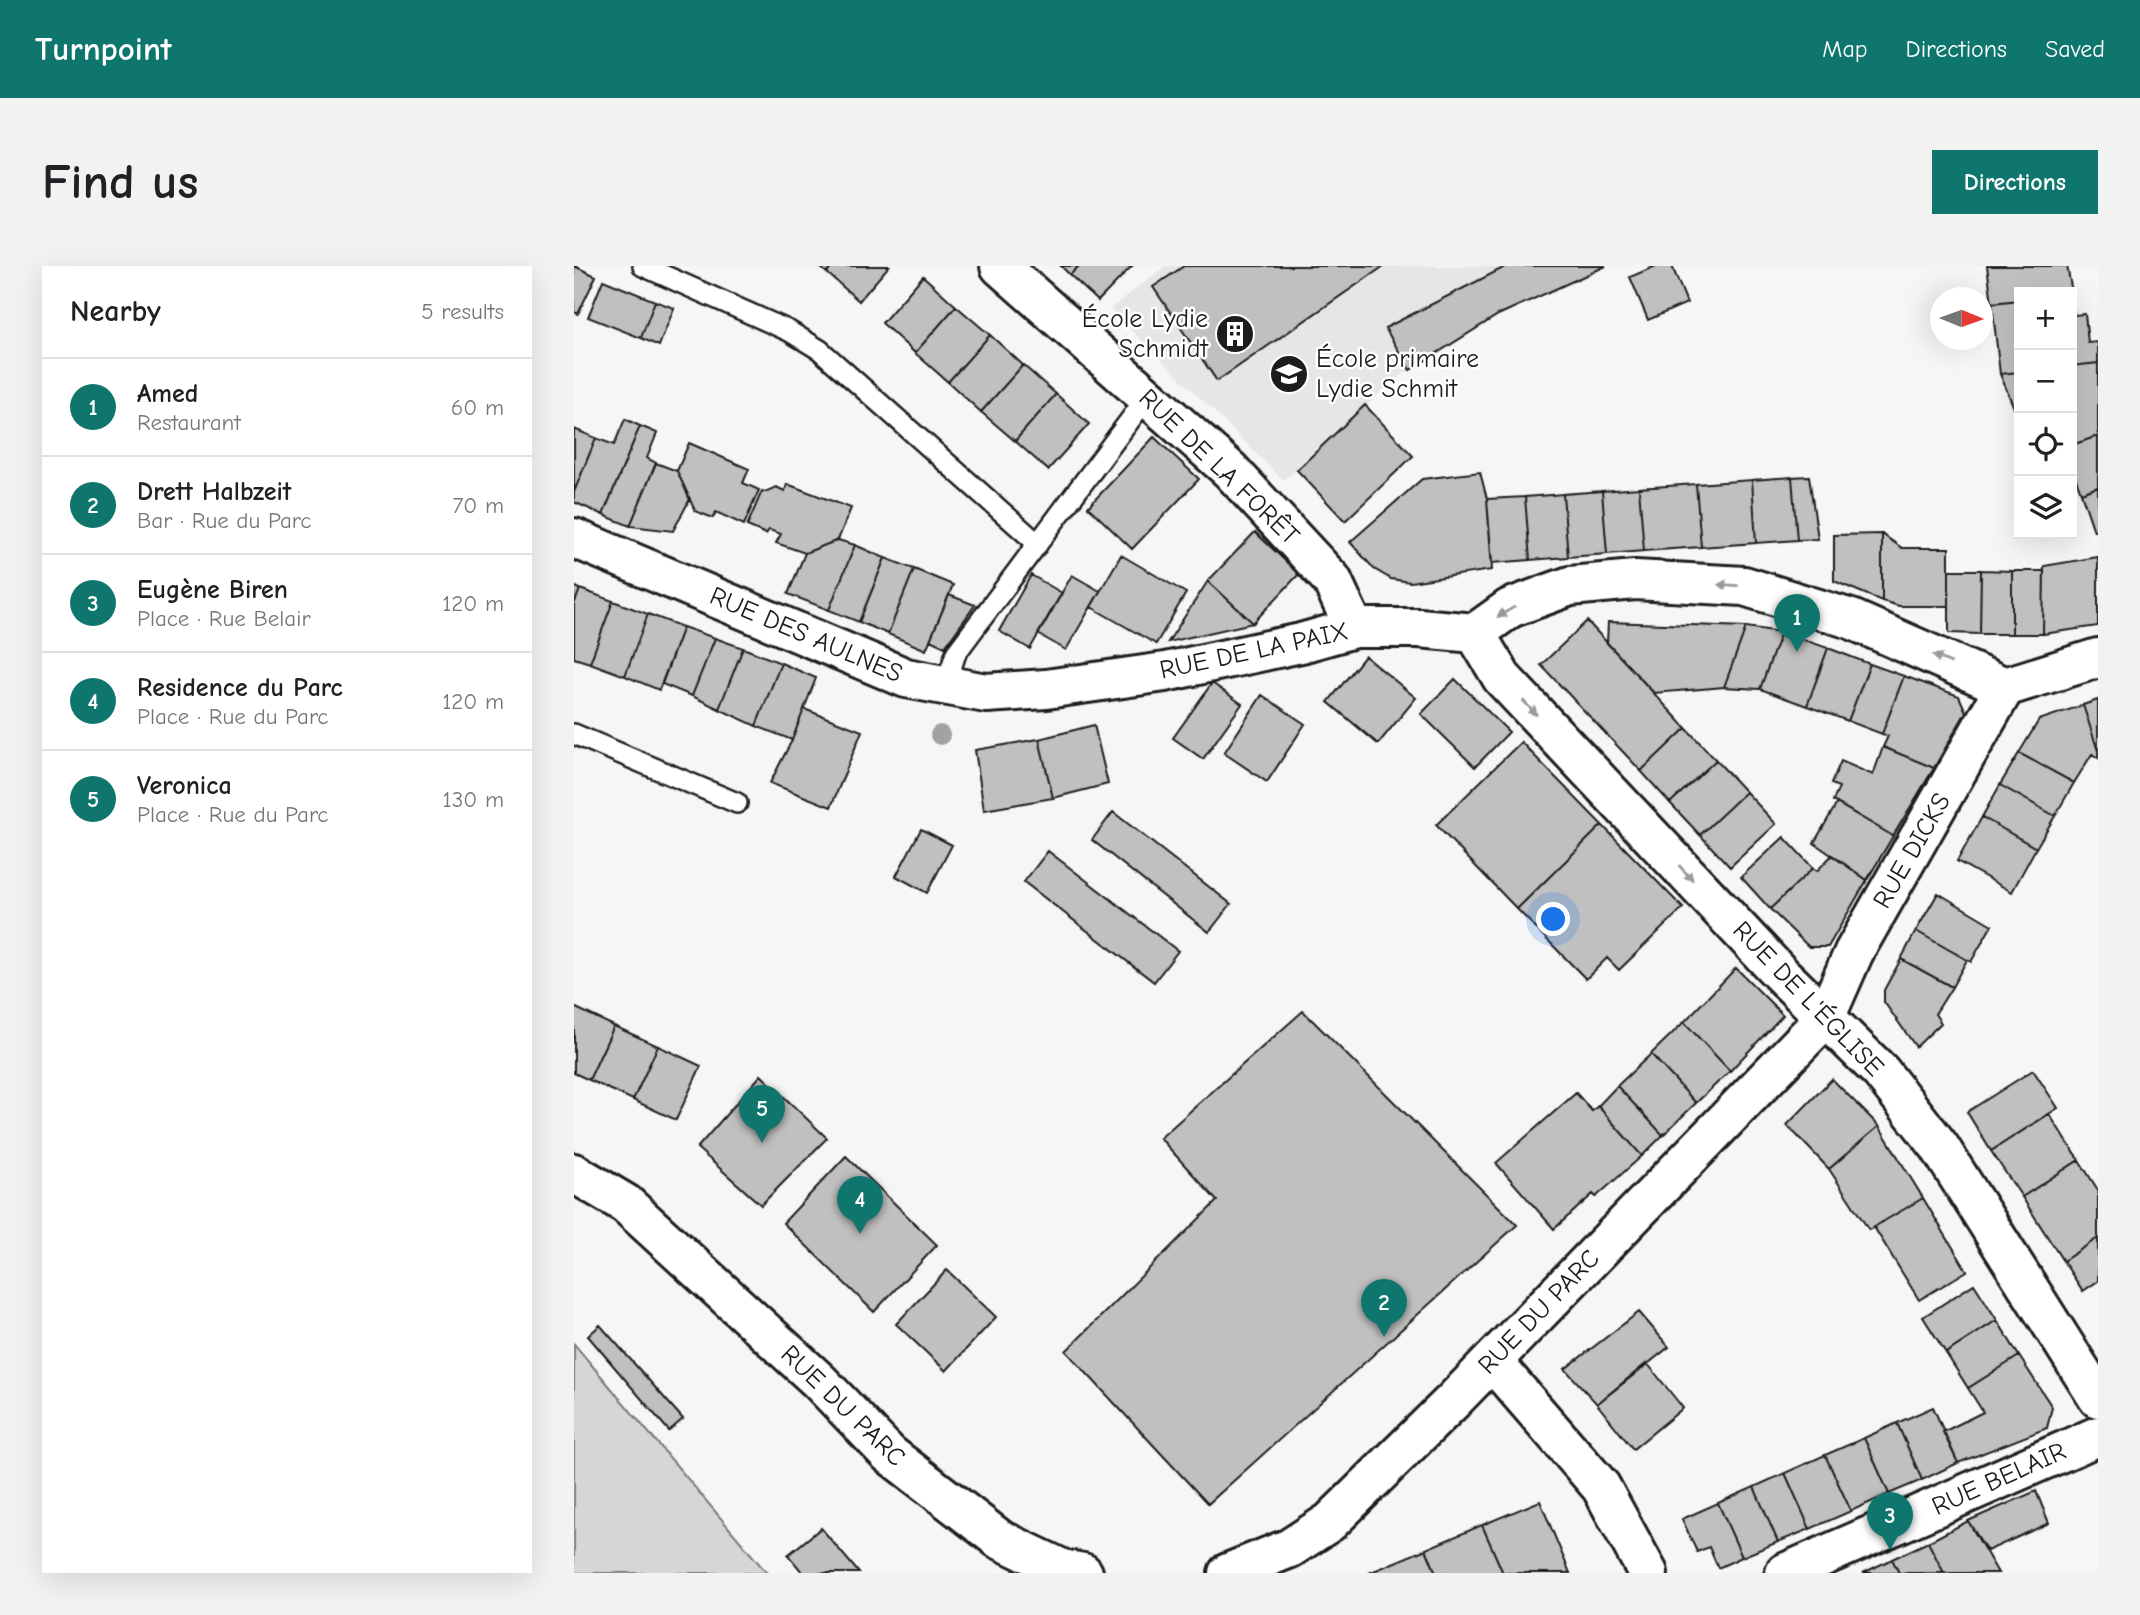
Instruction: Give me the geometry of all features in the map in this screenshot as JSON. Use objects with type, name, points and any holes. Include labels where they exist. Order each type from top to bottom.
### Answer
[{"type":"street","name":"RUE DE LA FORÊT","points":[[1000,266],[1230,470],[1332,580],[1353,628]]},
{"type":"street","name":"RUE DES AULNES","points":[[574,538],[906,678],[986,693],[1046,689]]},
{"type":"street","points":[[1475,633],[1510,608],[1570,586],[1635,580],[1744,586],[1851,619],[2005,687],[2098,658]]},
{"type":"street","name":"RUE DE LA PAIX","points":[[1046,689],[1164,672],[1301,643],[1353,628],[1419,628],[1475,633]]},
{"type":"street","name":"RUE DE L'ÉGLISE","points":[[1475,633],[1502,678],[1825,1018],[1881,1072],[1939,1146],[2098,1398]]},
{"type":"street","name":"RUE DICKS","points":[[1825,1018],[1854,953],[2005,687]]},
{"type":"street","name":"RUE DU PARC","points":[[1228,1573],[1290,1548],[1330,1521],[1492,1361],[1825,1018]]},
{"type":"street","name":"RUE DU PARC","points":[[574,1172],[626,1204],[819,1381],[889,1454],[999,1539],[1062,1569],[1083,1573]]},
{"type":"street","points":[[1492,1361],[1601,1487],[1648,1573]]},
{"type":"street","name":"RUE BELAIR","points":[[1784,1573],[2098,1436]]},
{"type":"lane","points":[[643,266],[789,331],[820,351],[1038,544]]},
{"type":"lane","points":[[945,687],[956,653],[1148,396]]},
{"type":"lane","points":[[574,734],[737,803]]},
{"type":"shaded area","name":"École primaire Lydie Schmit","points":[[1165,266],[1600,266],[1498,315],[1395,379],[1283,480],[1110,309]]},
{"type":"shaded area","points":[[574,1344],[767,1573],[574,1573]]},
{"type":"building","points":[[574,266],[596,276],[578,314],[574,312]]},
{"type":"building","points":[[819,266],[833,266],[827,273]]},
{"type":"building","points":[[833,266],[889,266],[859,301],[827,273]]},
{"type":"building","points":[[1061,266],[1079,266],[1070,275]]},
{"type":"building","points":[[1079,266],[1132,266],[1098,301],[1070,275]]},
{"type":"building","name":"École Lydie Schmidt","points":[[1184,266],[1384,266],[1217,381],[1153,287]]},
{"type":"building","points":[[1507,266],[1606,266],[1498,315],[1410,370],[1385,328]]},
{"type":"building","points":[[1656,266],[1672,266],[1687,303],[1648,320],[1630,277]]},
{"type":"building","points":[[1987,266],[2067,266],[2071,287],[2014,287],[2014,301],[1993,303],[1993,287],[1990,287]]},
{"type":"building","points":[[923,276],[956,306],[915,353],[882,323]]},
{"type":"building","points":[[603,280],[655,301],[641,338],[588,317]]},
{"type":"building","points":[[655,301],[674,308],[659,346],[641,338]]},
{"type":"building","points":[[2014,301],[2014,373],[2000,374],[1993,303]]},
{"type":"building","points":[[956,306],[990,335],[948,382],[915,353]]},
{"type":"building","points":[[2085,314],[2088,343],[2098,342],[2098,363],[2077,365],[2077,315]]},
{"type":"building","points":[[990,335],[1023,365],[981,412],[948,382]]},
{"type":"building","points":[[2098,363],[2098,436],[2077,443],[2077,413],[2077,365]]},
{"type":"building","points":[[1023,365],[1056,394],[1015,441],[981,412]]},
{"type":"building","points":[[2014,373],[2014,408],[2000,374]]},
{"type":"building","points":[[1056,394],[1089,424],[1048,470],[1015,441]]},
{"type":"building","points":[[1365,405],[1413,456],[1345,521],[1297,470]]},
{"type":"building","points":[[625,419],[640,426],[603,515],[574,502],[574,492],[596,438],[614,445]]},
{"type":"building","points":[[640,426],[657,433],[647,458],[656,463],[630,526],[603,515]]},
{"type":"building","points":[[574,429],[596,438],[574,492]]},
{"type":"building","points":[[2098,436],[2098,487],[2081,493],[2077,482],[2077,443]]},
{"type":"building","points":[[1154,437],[1199,479],[1132,549],[1088,507]]},
{"type":"building","points":[[689,443],[749,469],[743,483],[759,490],[744,525],[716,512],[713,518],[695,511],[677,471]]},
{"type":"building","points":[[656,463],[677,471],[690,499],[673,531],[630,526]]},
{"type":"building","points":[[1480,472],[1487,499],[1492,570],[1410,582],[1391,579],[1374,569],[1350,542],[1422,479]]},
{"type":"building","points":[[1809,476],[1818,539],[1797,540],[1792,477]]},
{"type":"building","points":[[1792,477],[1797,540],[1756,543],[1752,480]]},
{"type":"building","points":[[1752,480],[1756,543],[1701,547],[1696,484]]},
{"type":"building","points":[[787,484],[851,508],[838,540],[805,553],[776,543],[781,534],[769,530],[766,534],[747,526],[762,491],[776,487],[785,491]]},
{"type":"building","points":[[1696,484],[1701,547],[1644,551],[1639,488]]},
{"type":"building","points":[[2098,487],[2098,530],[2094,531],[2081,493]]},
{"type":"building","points":[[1639,488],[1644,551],[1607,554],[1602,491]]},
{"type":"building","points":[[1602,491],[1607,554],[1568,557],[1563,494]]},
{"type":"building","points":[[1563,494],[1568,557],[1530,560],[1525,497]]},
{"type":"building","points":[[1525,497],[1530,560],[1492,563],[1487,499]]},
{"type":"building","points":[[1255,532],[1299,574],[1253,623],[1208,581]]},
{"type":"building","points":[[1882,534],[1902,548],[1949,548],[1949,606],[1899,606],[1882,601]]},
{"type":"building","points":[[1882,534],[1882,601],[1834,581],[1834,535]]},
{"type":"building","points":[[838,540],[855,545],[829,610],[788,594],[805,553]]},
{"type":"building","points":[[855,545],[885,558],[859,622],[829,610]]},
{"type":"building","points":[[1121,555],[1186,593],[1156,644],[1091,607]]},
{"type":"building","points":[[2098,557],[2098,626],[2043,634],[2044,566]]},
{"type":"building","points":[[885,558],[914,569],[888,634],[859,622]]},
{"type":"building","points":[[914,569],[953,585],[926,650],[888,634]]},
{"type":"building","points":[[1949,570],[1981,570],[1980,634],[1949,633]]},
{"type":"building","points":[[1981,570],[2012,571],[2012,634],[1980,634]]},
{"type":"building","points":[[2012,571],[2044,571],[2043,634],[2012,634]]},
{"type":"building","points":[[1031,575],[1062,593],[1030,649],[999,631]]},
{"type":"building","points":[[1072,575],[1100,591],[1066,650],[1038,634]]},
{"type":"building","points":[[1208,581],[1253,623],[1168,642]]},
{"type":"building","points":[[574,586],[580,589],[574,605]]},
{"type":"building","points":[[580,589],[613,601],[590,663],[574,658],[574,605]]},
{"type":"building","points":[[949,595],[975,605],[945,647],[930,640]]},
{"type":"building","points":[[613,601],[648,614],[625,676],[590,663]]},
{"type":"building","points":[[648,614],[683,627],[659,690],[625,676]]},
{"type":"building","points":[[1587,621],[1686,728],[1641,771],[1541,665]]},
{"type":"building","points":[[1608,622],[1746,627],[1724,687],[1654,693],[1607,643]]},
{"type":"building","points":[[683,627],[715,638],[692,696],[662,684]]},
{"type":"building","points":[[1746,627],[1781,632],[1760,689],[1724,687]]},
{"type":"building","points":[[1781,632],[1828,648],[1807,706],[1760,689]]},
{"type":"building","points":[[715,638],[743,648],[719,709],[692,696]]},
{"type":"building","points":[[743,648],[781,663],[756,726],[719,709]]},
{"type":"building","points":[[1828,648],[1870,664],[1848,721],[1807,706]]},
{"type":"building","points":[[1365,656],[1416,698],[1378,744],[1328,702]]},
{"type":"building","points":[[781,663],[816,678],[792,740],[756,726]]},
{"type":"building","points":[[1870,664],[1904,676],[1882,734],[1848,721]]},
{"type":"building","points":[[1904,676],[1959,696],[1966,712],[1934,768],[1883,747],[1888,736],[1882,734]]},
{"type":"building","points":[[1455,679],[1509,732],[1475,767],[1421,714]]},
{"type":"building","points":[[1212,683],[1242,704],[1203,759],[1173,738]]},
{"type":"building","points":[[1262,695],[1305,724],[1267,782],[1224,753]]},
{"type":"building","points":[[2098,700],[2098,751],[2083,705]]},
{"type":"building","points":[[2083,705],[2098,758],[2092,754],[2074,783],[2019,753],[2039,720]]},
{"type":"building","points":[[804,709],[862,731],[831,807],[770,783]]},
{"type":"building","points":[[1094,725],[1108,784],[1053,798],[1039,739]]},
{"type":"building","points":[[1686,728],[1716,760],[1670,803],[1641,771]]},
{"type":"building","points":[[1039,739],[1053,798],[984,810],[975,750]]},
{"type":"building","points":[[1521,742],[1602,825],[1517,909],[1436,825]]},
{"type":"building","points":[[1883,747],[1934,768],[1893,836],[1833,801],[1839,787],[1831,784],[1841,761],[1873,775]]},
{"type":"building","points":[[2019,753],[2074,783],[2055,816],[2000,785]]},
{"type":"building","points":[[1716,760],[1746,792],[1700,835],[1670,803]]},
{"type":"building","points":[[2000,785],[2055,816],[2036,848],[1982,817]]},
{"type":"building","points":[[1746,792],[1776,824],[1730,867],[1700,835]]},
{"type":"building","points":[[1837,803],[1893,836],[1867,880],[1814,843]]},
{"type":"building","points":[[1113,812],[1231,904],[1209,932],[1092,840]]},
{"type":"building","points":[[1982,817],[2036,848],[2012,892],[1957,861]]},
{"type":"building","points":[[1602,825],[1683,908],[1619,970],[1607,958],[1586,979],[1517,909]]},
{"type":"building","points":[[921,829],[952,845],[927,893],[896,876]]},
{"type":"building","points":[[1784,837],[1813,868],[1770,909],[1741,877]]},
{"type":"building","points":[[1048,851],[1178,951],[1154,982],[1024,882]]},
{"type":"building","points":[[1832,855],[1867,880],[1828,947],[1809,947],[1770,909],[1813,868],[1817,871]]},
{"type":"building","points":[[1938,893],[1992,925],[1971,962],[1916,931]]},
{"type":"building","points":[[1916,931],[1967,960],[1952,987],[1901,959]]},
{"type":"building","points":[[1901,959],[1952,987],[1935,1014],[1941,1023],[1916,1047],[1884,1002],[1884,990]]},
{"type":"building","points":[[1736,968],[1783,1015],[1730,1071],[1684,1022]]},
{"type":"building","points":[[574,1007],[614,1026],[589,1080],[574,1073]]},
{"type":"building","points":[[1303,1011],[1517,1225],[1208,1504],[1066,1351],[1217,1201],[1160,1138]]},
{"type":"building","points":[[1684,1022],[1730,1071],[1696,1103],[1651,1054]]},
{"type":"building","points":[[614,1026],[658,1046],[633,1100],[589,1080]]},
{"type":"building","points":[[658,1046],[701,1066],[676,1120],[633,1100]]},
{"type":"building","points":[[1651,1054],[1696,1103],[1663,1135],[1617,1086]]},
{"type":"building","points":[[2033,1070],[2058,1108],[1991,1151],[1967,1112]]},
{"type":"building","points":[[761,1075],[827,1138],[761,1205],[697,1148]]},
{"type":"building","points":[[1832,1079],[1879,1126],[1829,1169],[1787,1125]]},
{"type":"building","points":[[1617,1086],[1663,1135],[1642,1156],[1598,1106]]},
{"type":"building","points":[[1576,1093],[1592,1111],[1598,1106],[1642,1156],[1596,1197],[1593,1194],[1554,1229],[1496,1163]]},
{"type":"building","points":[[2049,1114],[2079,1160],[2022,1197],[1991,1151]]},
{"type":"building","points":[[1879,1126],[1923,1198],[1869,1230],[1829,1169]]},
{"type":"building","points":[[846,1156],[937,1245],[874,1312],[783,1223]]},
{"type":"building","points":[[2079,1160],[2098,1190],[2098,1238],[2063,1261],[2022,1197]]},
{"type":"building","points":[[1923,1198],[1967,1271],[1919,1300],[1874,1227]]},
{"type":"building","points":[[2098,1238],[2098,1281],[2083,1291],[2063,1261]]},
{"type":"building","points":[[947,1270],[996,1317],[946,1371],[896,1324]]},
{"type":"building","points":[[1974,1284],[1997,1320],[1946,1353],[1923,1317]]},
{"type":"building","points":[[1639,1312],[1669,1347],[1597,1404],[1565,1369]]},
{"type":"building","points":[[1997,1320],[2019,1356],[1968,1388],[1946,1353]]},
{"type":"building","points":[[600,1325],[683,1419],[669,1431],[588,1336]]},
{"type":"building","points":[[2019,1356],[2052,1407],[2047,1428],[1958,1463],[1943,1432],[1983,1412],[1968,1388]]},
{"type":"building","points":[[1647,1363],[1683,1408],[1633,1449],[1597,1404]]},
{"type":"building","points":[[1933,1407],[1958,1463],[1922,1480],[1897,1423]]},
{"type":"building","points":[[1897,1423],[1922,1480],[1889,1494],[1864,1438]]},
{"type":"building","points":[[1864,1438],[1889,1494],[1851,1511],[1825,1455]]},
{"type":"building","points":[[1825,1455],[1851,1511],[1810,1529],[1785,1473]]},
{"type":"building","points":[[1785,1473],[1810,1529],[1778,1542],[1754,1487]]},
{"type":"building","points":[[1754,1487],[1778,1542],[1742,1557],[1718,1503]]},
{"type":"building","points":[[2036,1491],[2049,1523],[1987,1551],[1968,1521]]},
{"type":"building","points":[[1540,1501],[1570,1573],[1503,1573],[1482,1525]]},
{"type":"building","points":[[1718,1503],[1742,1557],[1718,1568],[1709,1547],[1697,1552],[1682,1519]]},
{"type":"building","points":[[1968,1521],[1998,1573],[1944,1573],[1928,1542]]},
{"type":"building","points":[[1482,1525],[1503,1573],[1436,1573],[1426,1549]]},
{"type":"building","points":[[821,1528],[859,1573],[803,1573],[788,1555]]},
{"type":"building","points":[[1928,1542],[1944,1573],[1899,1573],[1892,1559]]},
{"type":"building","points":[[1426,1549],[1436,1573],[1369,1573]]},
{"type":"building","points":[[1892,1559],[1899,1573],[1863,1573]]},
{"type":"place","name":"École Lydie Schmidt","points":[[1235,334]]},
{"type":"place","name":"École primaire Lydie Schmit","points":[[1289,374]]},
{"type":"place","name":"Amed","points":[[1797,652]]},
{"type":"place","name":"Veronica","points":[[762,1143]]},
{"type":"place","name":"Residence du Parc","points":[[860,1234]]},
{"type":"place","name":"Drett Halbzeit","points":[[1384,1337]]},
{"type":"place","name":"Eugène Biren","points":[[1890,1550]]}]
